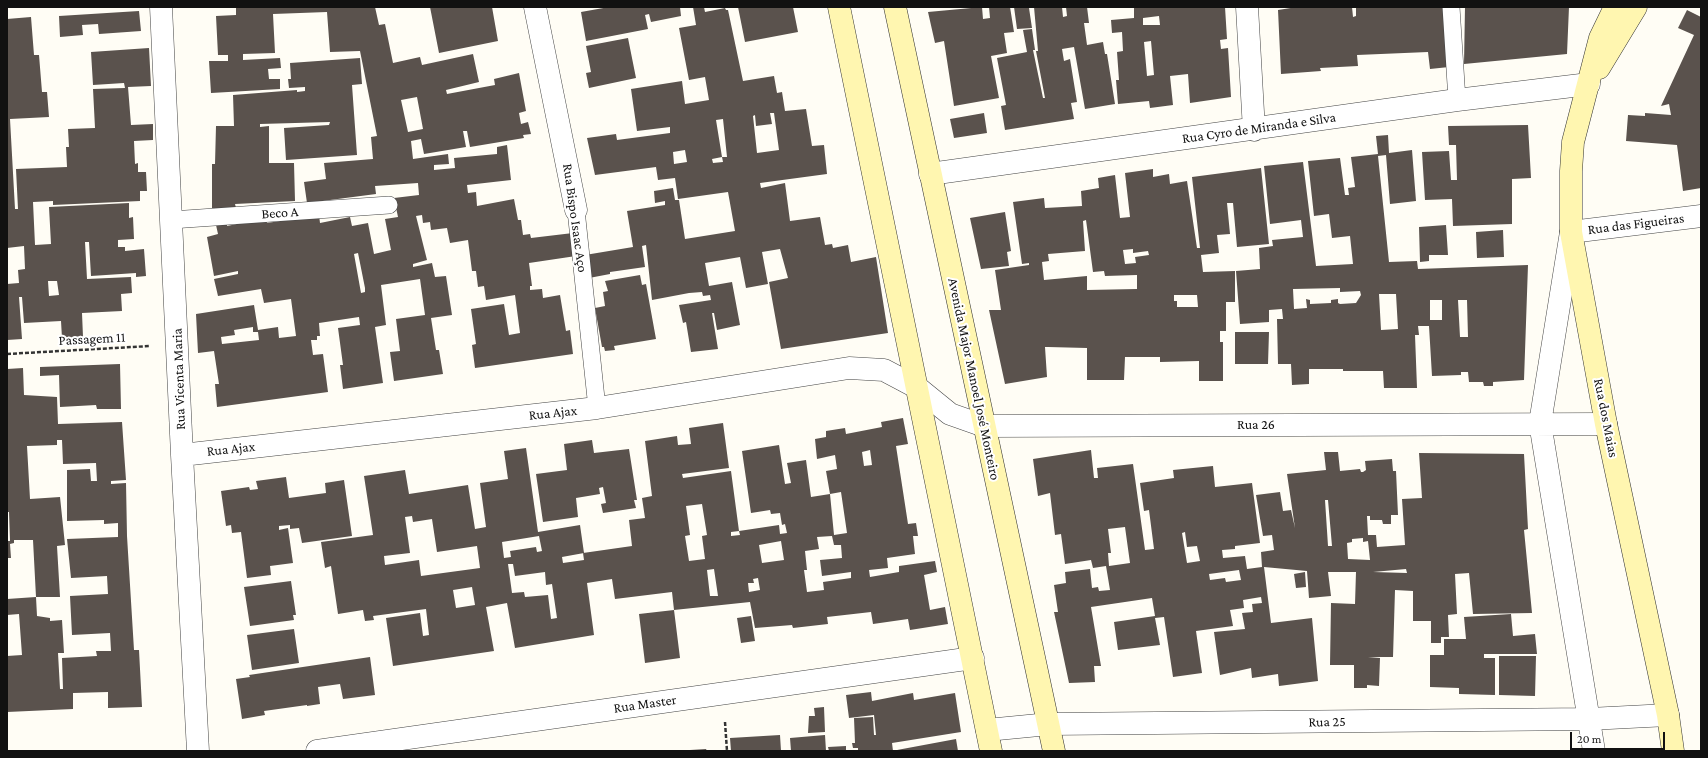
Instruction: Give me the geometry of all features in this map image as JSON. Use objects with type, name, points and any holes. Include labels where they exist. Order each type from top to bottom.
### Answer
[{"type":"street","name":"Rua Vicenta Maria","points":[[161,7],[178,344],[182,455],[198,751]]},
{"type":"street","name":"Rua Bispo Isaac Aço","points":[[535,7],[576,210]]},
{"type":"street","points":[[839,7],[991,751]]},
{"type":"street","name":"Avenida Major Manoel José Monteiro","points":[[895,7],[1054,751]]},
{"type":"street","points":[[1247,7],[1254,130]]},
{"type":"street","points":[[1600,38],[1601,7]]},
{"type":"street","name":"Rua dos Maias","points":[[1615,7],[1600,38],[1573,142],[1571,232],[1606,424],[1668,715],[1673,751]]},
{"type":"street","name":"Rua dos Maias","points":[[1589,84],[1636,7]]},
{"type":"street","name":"Rua Cyro de Miranda e Silva","points":[[930,174],[1254,130],[1457,100],[1589,84]]},
{"type":"street","name":"Rua das Figueiras","points":[[1571,232],[1701,216]]},
{"type":"street","points":[[1571,232],[1540,423],[1594,751]]},
{"type":"street","name":"Rua Ajax","points":[[182,455],[597,408],[849,368],[884,370],[918,388]]},
{"type":"street","name":"Rua 26","points":[[918,388],[950,414],[984,426],[1540,423],[1606,424]]},
{"type":"street","name":"Rua Master","points":[[317,751],[973,658]]},
{"type":"street","name":"Rua 25","points":[[987,730],[1049,724],[1588,719],[1668,715]]},
{"type":"lane","points":[[1451,7],[1457,100]]},
{"type":"lane","name":"Beco A","points":[[171,220],[389,205]]},
{"type":"lane","name":"Rua Bispo Isaac Aço","points":[[576,210],[597,408]]},
{"type":"path","name":"Passagem 11","points":[[7,354],[178,344]]},
{"type":"building","points":[[236,7],[375,7],[379,25],[385,24],[393,63],[420,57],[422,65],[473,54],[479,82],[446,90],[447,94],[495,85],[494,79],[519,73],[526,111],[519,113],[521,124],[528,122],[531,134],[523,135],[524,138],[470,147],[467,131],[463,131],[466,147],[424,154],[421,139],[411,141],[413,159],[448,154],[449,164],[434,165],[434,170],[455,168],[454,158],[497,154],[497,147],[507,145],[511,180],[467,185],[468,193],[476,192],[477,206],[514,199],[518,220],[521,220],[523,235],[530,234],[531,238],[573,233],[576,256],[529,263],[532,286],[530,286],[530,290],[542,289],[543,298],[560,295],[566,331],[570,330],[573,354],[475,368],[472,345],[476,344],[471,309],[504,304],[509,335],[520,333],[515,295],[486,300],[484,286],[478,287],[476,271],[472,271],[468,240],[450,243],[447,228],[431,230],[430,222],[423,223],[422,215],[416,216],[427,260],[413,264],[413,267],[432,263],[435,277],[446,276],[452,315],[431,318],[436,350],[439,350],[443,374],[394,381],[390,352],[400,351],[396,319],[425,315],[420,279],[381,285],[386,325],[375,327],[383,383],[343,389],[340,365],[343,365],[338,328],[360,325],[359,317],[319,323],[320,336],[317,336],[317,340],[311,340],[313,355],[323,354],[328,392],[217,407],[215,384],[219,384],[214,351],[198,353],[196,314],[254,305],[258,330],[278,327],[279,338],[296,336],[291,299],[264,303],[261,289],[218,296],[214,279],[238,274],[238,271],[214,276],[207,237],[218,234],[216,225],[227,223],[227,226],[266,218],[267,223],[319,215],[320,223],[350,217],[352,226],[368,223],[374,254],[391,250],[385,219],[398,217],[394,198],[419,195],[418,183],[375,186],[376,194],[307,203],[304,182],[326,179],[324,163],[373,159],[371,137],[377,136],[360,51],[330,52],[327,12],[273,14],[275,53],[243,54],[243,60],[280,58],[281,68],[268,69],[269,79],[280,79],[280,89],[211,93],[209,61],[228,61],[228,55],[218,55],[216,16],[236,15]],"holes":[[[417,97],[423,129],[408,132],[401,100]],[[358,253],[365,288],[365,292],[361,293],[354,254]],[[253,327],[253,332],[258,332],[259,340],[222,344],[221,337],[235,335],[234,330]]]},
{"type":"building","points":[[430,7],[492,7],[498,41],[439,53]]},
{"type":"building","points":[[609,7],[680,7],[681,16],[651,22],[649,14],[645,15],[648,29],[586,41],[581,12]]},
{"type":"building","points":[[693,7],[704,7],[705,12],[725,8],[728,10],[743,81],[774,76],[777,93],[782,92],[785,111],[806,109],[812,146],[824,145],[827,174],[760,183],[761,188],[785,183],[790,221],[820,217],[825,245],[832,244],[833,248],[848,245],[851,262],[876,257],[888,333],[781,349],[769,282],[788,278],[780,249],[762,252],[768,284],[746,288],[740,257],[705,263],[709,286],[732,282],[740,325],[717,330],[714,313],[712,313],[718,349],[691,352],[686,322],[683,323],[679,305],[711,300],[710,295],[703,296],[702,292],[689,293],[652,300],[646,245],[642,246],[645,267],[610,272],[610,274],[589,278],[585,255],[633,247],[627,211],[665,205],[665,201],[655,203],[654,191],[673,188],[675,200],[679,200],[685,239],[735,231],[728,192],[678,199],[675,178],[658,180],[656,167],[595,175],[587,138],[616,134],[617,140],[670,133],[670,127],[637,131],[631,89],[682,81],[685,104],[709,100],[705,77],[689,80],[679,28],[696,25]],"holes":[[[770,113],[774,113],[779,150],[757,153],[753,116],[755,115],[756,126],[772,124]],[[723,119],[727,157],[722,157],[716,120]],[[685,150],[687,162],[674,164],[673,152]],[[722,157],[723,162],[713,163],[712,159]]]},
{"type":"building","points":[[738,7],[793,7],[798,32],[745,42]]},
{"type":"building","points":[[982,7],[983,19],[990,18],[989,7],[1010,7],[1014,32],[1004,33],[1007,53],[991,56],[999,98],[954,106],[944,41],[935,43],[928,12]]},
{"type":"building","points":[[1014,7],[1032,7],[1029,8],[1032,28],[1017,29]]},
{"type":"building","points":[[1034,7],[1062,7],[1063,17],[1067,16],[1066,7],[1087,7],[1089,23],[1084,23],[1087,45],[1103,42],[1105,54],[1107,54],[1115,104],[1085,109],[1074,47],[1062,49],[1064,61],[1070,59],[1077,102],[1071,103],[1074,119],[1005,130],[1001,106],[1006,105],[997,58],[1027,52],[1023,30],[1032,29],[1035,50],[1033,50],[1043,98],[1045,98],[1036,51],[1038,51]]},
{"type":"building","points":[[1134,7],[1225,7],[1227,39],[1220,40],[1221,49],[1228,48],[1231,97],[1190,103],[1188,74],[1170,76],[1173,105],[1150,108],[1149,101],[1118,104],[1116,80],[1119,80],[1117,52],[1123,51],[1122,32],[1112,33],[1111,20],[1134,18]],"holes":[[[1159,16],[1160,25],[1143,25],[1143,18]],[[1151,41],[1154,75],[1147,76],[1144,42]]]},
{"type":"building","points":[[1297,7],[1352,7],[1353,17],[1356,16],[1356,7],[1444,7],[1449,67],[1430,69],[1428,52],[1357,55],[1358,66],[1320,68],[1321,71],[1281,74],[1278,10]]},
{"type":"building","points":[[1465,7],[1569,7],[1567,54],[1464,64]]},
{"type":"building","points":[[1687,10],[1701,17],[1701,188],[1683,191],[1677,145],[1626,141],[1628,115],[1645,116],[1645,113],[1671,115],[1669,104],[1661,106],[1694,35],[1678,28]]},
{"type":"building","points":[[139,11],[141,31],[99,34],[98,24],[82,25],[83,35],[60,37],[59,16]]},
{"type":"building","points":[[31,17],[34,55],[39,55],[42,92],[47,92],[49,117],[10,119],[15,209],[18,209],[16,169],[67,167],[66,147],[69,147],[68,129],[95,128],[93,89],[125,88],[124,83],[93,85],[91,52],[149,48],[151,86],[128,87],[131,125],[153,124],[153,140],[134,141],[135,164],[138,163],[138,172],[146,172],[147,191],[140,191],[140,201],[53,205],[53,201],[33,202],[35,245],[51,244],[49,207],[129,203],[129,218],[133,217],[134,239],[118,240],[118,247],[125,247],[125,251],[144,249],[146,276],[136,277],[136,273],[91,276],[89,242],[85,242],[87,279],[131,277],[132,293],[121,294],[122,311],[82,313],[83,337],[62,338],[61,321],[24,323],[22,297],[19,297],[22,339],[7,340],[7,284],[19,283],[18,270],[25,269],[24,246],[7,248],[7,19]],"holes":[[[48,281],[57,281],[59,295],[49,296]]]},
{"type":"building","points":[[628,38],[636,78],[589,88],[586,73],[591,72],[586,46]]},
{"type":"building","points":[[360,58],[362,84],[352,85],[357,155],[286,160],[284,128],[329,125],[330,122],[260,124],[260,127],[269,126],[269,163],[294,163],[295,201],[235,204],[236,208],[212,208],[212,164],[215,164],[216,126],[234,126],[233,95],[297,90],[297,92],[305,91],[305,87],[289,88],[288,79],[291,79],[290,63]]},
{"type":"building","points":[[984,113],[987,133],[954,138],[950,119]]},
{"type":"building","points":[[1528,125],[1531,178],[1512,179],[1512,224],[1453,226],[1452,199],[1425,200],[1422,152],[1449,151],[1451,180],[1457,180],[1456,145],[1449,145],[1448,126]]},
{"type":"building","points":[[1388,135],[1389,153],[1412,150],[1416,201],[1390,204],[1386,155],[1378,156],[1389,262],[1417,261],[1418,269],[1528,265],[1524,380],[1493,382],[1493,386],[1484,386],[1483,382],[1469,382],[1468,372],[1461,372],[1461,375],[1432,376],[1429,326],[1418,326],[1419,335],[1415,335],[1417,388],[1384,388],[1383,371],[1343,371],[1343,369],[1309,369],[1309,384],[1292,385],[1291,364],[1278,364],[1277,319],[1283,319],[1282,309],[1269,310],[1269,322],[1240,324],[1236,271],[1260,269],[1259,248],[1273,246],[1272,240],[1303,237],[1301,220],[1270,224],[1264,166],[1303,162],[1316,266],[1353,264],[1350,236],[1332,238],[1329,214],[1314,216],[1308,161],[1340,158],[1345,195],[1349,195],[1348,188],[1355,187],[1351,157],[1378,154],[1376,136]],"holes":[[[1340,288],[1340,292],[1360,291],[1361,295],[1356,303],[1340,304],[1338,303],[1338,299],[1331,300],[1331,303],[1310,304],[1310,300],[1306,299],[1307,308],[1294,309],[1293,289]],[[1379,294],[1396,294],[1398,329],[1381,330]],[[1430,300],[1442,300],[1442,320],[1430,320]],[[1458,300],[1467,300],[1468,337],[1460,337]]]},
{"type":"building","points":[[1261,168],[1269,244],[1237,247],[1233,203],[1227,203],[1230,234],[1217,235],[1219,253],[1201,255],[1203,272],[1235,271],[1235,302],[1226,302],[1226,331],[1220,331],[1220,342],[1223,342],[1223,381],[1199,381],[1199,361],[1160,362],[1160,357],[1125,357],[1124,380],[1087,380],[1087,348],[1045,347],[1047,377],[1005,384],[989,310],[1001,310],[995,270],[1029,265],[1029,263],[1022,264],[1013,202],[1044,198],[1045,208],[1082,206],[1081,191],[1099,188],[1098,178],[1115,175],[1120,218],[1130,217],[1125,173],[1153,169],[1153,177],[1169,174],[1170,184],[1187,181],[1197,248],[1200,248],[1192,177]],"holes":[[[1086,220],[1093,272],[1104,271],[1105,276],[1137,275],[1137,289],[1087,290],[1087,276],[1044,280],[1042,262],[1049,261],[1048,254],[1085,251],[1083,221]],[[1133,249],[1133,253],[1148,251],[1149,255],[1135,257],[1136,263],[1125,264],[1123,250]],[[1174,295],[1197,295],[1198,307],[1177,307],[1177,301],[1174,301]]]},
{"type":"building","points":[[1005,212],[1011,251],[1007,252],[1009,266],[981,269],[970,218]]},
{"type":"building","points":[[1446,225],[1448,255],[1429,255],[1429,261],[1420,262],[1419,227]]},
{"type":"building","points":[[1503,230],[1504,257],[1477,258],[1476,232]]},
{"type":"building","points":[[640,275],[642,285],[646,284],[656,339],[614,346],[615,350],[605,351],[604,347],[602,347],[595,308],[605,306],[603,292],[608,291],[605,281]]},
{"type":"building","points":[[1235,332],[1269,332],[1268,364],[1235,364]]},
{"type":"building","points":[[120,364],[121,409],[97,409],[96,405],[60,407],[59,375],[40,376],[40,367]]},
{"type":"building","points":[[23,368],[24,395],[57,397],[58,424],[122,422],[126,480],[111,481],[111,484],[126,483],[127,536],[134,650],[139,650],[142,707],[108,708],[108,692],[73,693],[73,709],[7,712],[7,656],[22,655],[19,614],[7,615],[7,599],[36,597],[33,540],[14,540],[14,543],[10,544],[11,558],[7,558],[7,541],[10,541],[9,512],[7,512],[7,369]],"holes":[[[57,440],[62,440],[63,464],[96,463],[97,481],[91,481],[90,469],[67,470],[67,521],[104,520],[104,524],[118,523],[118,537],[67,539],[71,578],[107,576],[108,594],[70,596],[72,635],[110,633],[111,651],[96,651],[97,656],[62,658],[63,689],[60,689],[58,653],[64,653],[62,620],[50,621],[50,618],[37,616],[36,597],[60,597],[57,546],[65,545],[60,497],[30,499],[27,446],[57,445]]]},
{"type":"building","points":[[903,418],[908,444],[896,446],[908,524],[916,523],[918,536],[913,536],[915,554],[887,558],[888,568],[869,570],[870,577],[899,572],[899,566],[935,561],[937,572],[924,575],[930,610],[945,607],[948,624],[910,630],[908,619],[873,624],[871,612],[827,617],[828,624],[793,628],[792,625],[755,628],[750,602],[674,610],[672,592],[615,599],[612,579],[587,583],[594,635],[515,648],[507,603],[486,607],[494,651],[393,666],[386,618],[420,613],[423,636],[429,635],[426,609],[373,616],[374,620],[365,621],[363,610],[338,614],[331,566],[325,568],[321,542],[373,535],[364,476],[405,470],[409,494],[468,485],[475,529],[486,527],[480,483],[508,479],[504,451],[526,448],[538,532],[580,525],[584,553],[632,546],[629,520],[645,518],[642,498],[652,496],[645,441],[677,436],[678,445],[691,444],[689,428],[723,423],[729,468],[682,474],[683,478],[731,471],[739,531],[779,525],[780,534],[787,533],[785,524],[782,525],[780,513],[771,514],[770,510],[751,513],[742,451],[779,445],[785,484],[791,483],[787,463],[806,460],[811,497],[830,494],[826,471],[837,469],[835,455],[817,459],[815,439],[826,437],[826,431],[845,428],[846,434],[882,427],[881,422]],"holes":[[[870,450],[872,465],[864,466],[862,452]],[[841,492],[847,533],[834,535],[830,494]],[[702,504],[707,535],[702,536],[705,559],[689,561],[685,536],[690,535],[686,506]],[[412,516],[413,522],[432,519],[437,552],[477,546],[480,568],[421,576],[419,560],[385,565],[384,556],[410,553],[405,517]],[[739,531],[740,535],[731,536],[731,532]],[[539,536],[542,551],[537,552],[536,547],[510,551],[511,557],[504,558],[502,542]],[[832,536],[834,545],[841,545],[842,558],[820,560],[822,576],[851,572],[851,578],[823,582],[824,590],[807,592],[804,570],[807,570],[805,551],[819,549],[817,537]],[[781,541],[784,560],[762,563],[759,545]],[[583,553],[584,560],[563,563],[562,557]],[[508,564],[513,564],[515,576],[545,572],[546,585],[552,584],[557,618],[551,619],[548,595],[525,597],[524,592],[512,593]],[[714,569],[718,596],[710,596],[707,570]],[[758,578],[760,590],[749,592],[748,583],[754,583],[753,579]],[[472,587],[475,605],[456,608],[453,590]]]},
{"type":"building","points":[[592,440],[594,453],[629,449],[637,500],[634,500],[636,508],[603,513],[601,504],[606,503],[603,487],[599,488],[600,494],[576,498],[578,517],[543,522],[536,474],[567,470],[564,444]]},
{"type":"building","points":[[1091,450],[1094,478],[1098,478],[1097,468],[1133,464],[1145,550],[1154,549],[1149,510],[1144,511],[1140,483],[1174,478],[1173,470],[1213,466],[1215,487],[1252,483],[1260,543],[1235,546],[1235,549],[1222,550],[1223,558],[1245,556],[1247,569],[1262,567],[1261,552],[1274,550],[1272,535],[1263,536],[1256,495],[1280,492],[1283,511],[1291,510],[1295,528],[1287,474],[1326,470],[1324,452],[1338,452],[1340,471],[1360,469],[1361,472],[1363,472],[1366,470],[1365,461],[1392,459],[1393,471],[1396,471],[1398,515],[1391,515],[1391,524],[1383,524],[1382,520],[1370,520],[1370,516],[1367,516],[1368,535],[1376,535],[1377,547],[1405,545],[1402,499],[1422,498],[1419,453],[1524,454],[1528,529],[1524,530],[1532,613],[1473,614],[1469,573],[1455,574],[1457,614],[1448,615],[1449,637],[1441,637],[1441,643],[1431,643],[1431,621],[1413,621],[1413,591],[1395,590],[1393,657],[1368,657],[1380,658],[1379,686],[1367,685],[1367,688],[1354,688],[1354,665],[1330,665],[1331,603],[1355,604],[1356,572],[1328,572],[1331,596],[1309,598],[1307,571],[1264,567],[1271,623],[1312,618],[1318,681],[1279,686],[1278,674],[1252,678],[1251,668],[1220,675],[1214,632],[1245,629],[1242,613],[1253,612],[1252,604],[1262,603],[1261,597],[1243,600],[1244,608],[1230,610],[1233,626],[1196,631],[1202,673],[1173,677],[1164,617],[1155,618],[1160,645],[1118,650],[1114,622],[1155,616],[1152,598],[1091,607],[1101,666],[1094,666],[1095,682],[1069,683],[1054,612],[1058,612],[1054,585],[1066,583],[1065,572],[1090,569],[1092,588],[1098,587],[1099,591],[1110,590],[1106,566],[1093,568],[1091,560],[1065,564],[1061,534],[1055,535],[1050,493],[1038,496],[1033,459]],"holes":[[[1325,500],[1328,500],[1332,546],[1328,546]],[[1125,527],[1130,563],[1109,566],[1108,553],[1111,553],[1108,529]],[[1185,532],[1187,547],[1197,546],[1200,561],[1187,563],[1182,533]],[[1363,538],[1363,542],[1368,541],[1370,560],[1348,559],[1347,543],[1352,542],[1352,539]],[[1406,569],[1407,573],[1373,572]],[[1239,570],[1241,580],[1226,582],[1225,578],[1210,580],[1209,574]]]},
{"type":"building","points":[[286,477],[289,498],[326,493],[325,483],[344,480],[352,536],[302,543],[299,528],[290,529],[290,525],[279,526],[279,530],[288,528],[293,563],[270,566],[271,575],[247,578],[241,532],[232,533],[231,525],[226,526],[221,491],[249,487],[250,490],[258,489],[256,481]]},
{"type":"building","points":[[1305,572],[1306,587],[1296,588],[1294,574]]},
{"type":"building","points":[[291,581],[296,615],[293,615],[294,620],[250,626],[244,587]]},
{"type":"building","points":[[674,610],[680,658],[645,663],[639,614]]},
{"type":"building","points":[[1511,614],[1513,636],[1535,634],[1537,654],[1484,654],[1484,658],[1495,658],[1495,695],[1459,694],[1459,688],[1430,687],[1430,655],[1444,655],[1444,639],[1466,639],[1464,617]]},
{"type":"building","points":[[751,616],[755,641],[741,643],[737,618]]},
{"type":"building","points":[[294,629],[299,663],[252,670],[247,635]]},
{"type":"building","points":[[1499,656],[1536,656],[1535,696],[1499,695]]},
{"type":"building","points":[[370,657],[375,695],[343,699],[340,684],[318,687],[320,704],[264,711],[265,715],[242,719],[236,679],[250,677],[249,675]]},
{"type":"building","points":[[871,692],[872,701],[913,693],[914,700],[955,693],[961,732],[892,743],[893,751],[858,751],[858,748],[853,748],[852,743],[855,743],[854,718],[873,717],[874,735],[876,735],[874,715],[849,718],[846,695]]},
{"type":"building","points":[[824,707],[825,732],[808,733],[809,716],[815,716],[814,708]]},
{"type":"building","points":[[780,735],[781,751],[731,751],[730,738]]},
{"type":"building","points":[[825,735],[826,751],[791,751],[790,738]]},
{"type":"building","points":[[956,739],[958,751],[897,751],[897,750]]},
{"type":"building","points":[[846,746],[846,751],[829,751],[828,747]]},
{"type":"building","points":[[706,749],[707,751],[690,751],[690,750]]}]
